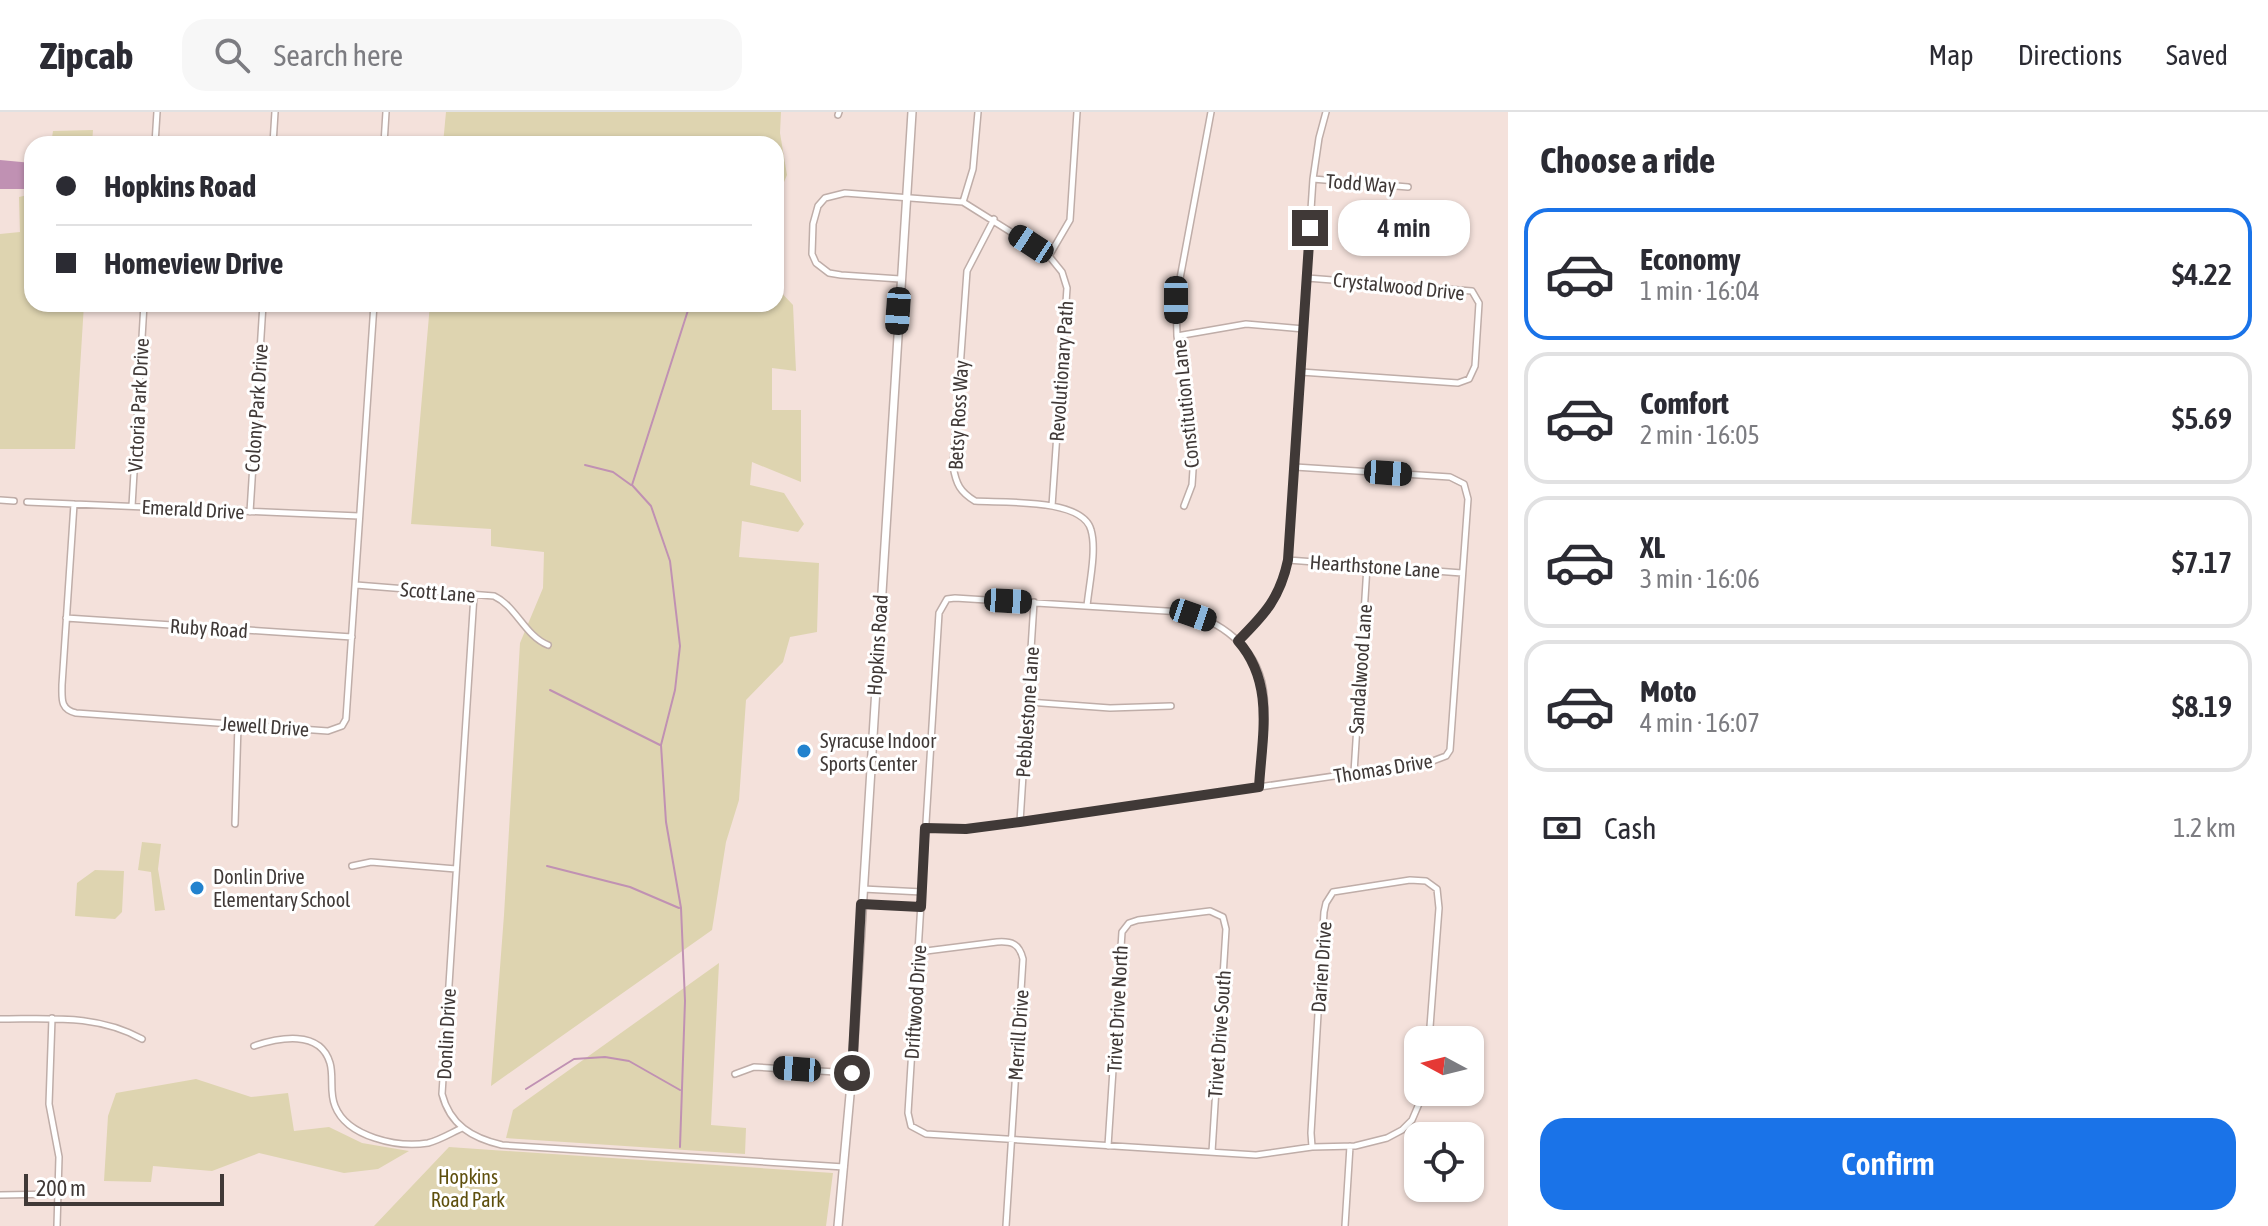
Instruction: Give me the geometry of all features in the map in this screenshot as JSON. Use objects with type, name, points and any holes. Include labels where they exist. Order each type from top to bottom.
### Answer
[{"type":"street","points":[[156,136],[157,112]]},
{"type":"street","points":[[274,136],[275,112]]},
{"type":"street","points":[[384,136],[386,112]]},
{"type":"street","name":"Hopkins Road","points":[[838,1226],[852,1073],[861,889],[912,112]]},
{"type":"street","points":[[963,202],[973,169],[978,112]]},
{"type":"street","points":[[1049,256],[1070,220],[1077,112]]},
{"type":"street","name":"Constitution Lane","points":[[1184,506],[1192,485],[1194,454],[1177,336],[1176,300],[1211,112]]},
{"type":"street","points":[[1238,641],[1277,597],[1288,560],[1313,179],[1326,112]]},
{"type":"street","name":"Todd Way","points":[[1313,179],[1408,187]]},
{"type":"street","name":"Revolutionary Path","points":[[900,279],[829,273],[816,263],[812,254],[813,224],[818,206],[830,195],[845,193],[963,202],[1049,256],[1062,272],[1067,288],[1052,506]]},
{"type":"street","name":"Betsy Ross Way","points":[[994,219],[967,271],[953,466],[956,483],[962,493],[975,501],[1052,506],[1075,510],[1084,516],[1093,538],[1087,606]]},
{"type":"street","name":"Crystalwood Drive","points":[[1301,372],[1458,383],[1469,379],[1475,366],[1479,303],[1472,291],[1307,278]]},
{"type":"street","name":"Victoria Park Drive","points":[[132,506],[144,312]]},
{"type":"street","name":"Colony Park Drive","points":[[250,512],[262,312]]},
{"type":"street","name":"Jewell Drive","points":[[74,504],[62,703],[71,712],[328,731],[342,726],[346,719],[373,312]]},
{"type":"street","points":[[1177,336],[1246,324],[1304,329]]},
{"type":"street","name":"Thomas Drive","points":[[925,828],[966,829],[1020,822],[1430,762],[1446,756],[1450,750],[1467,490],[1459,479],[1295,467]]},
{"type":"street","points":[[0,500],[14,501]]},
{"type":"street","name":"Emerald Drive","points":[[27,502],[359,516]]},
{"type":"street","name":"Hearthstone Lane","points":[[1288,560],[1462,573]]},
{"type":"street","name":"Sandalwood Lane","points":[[1354,773],[1367,566]]},
{"type":"street","name":"Scott Lane","points":[[356,585],[500,599],[539,641],[548,645]]},
{"type":"street","name":"Donlin Drive","points":[[462,1128],[445,1106],[442,1094],[474,595]]},
{"type":"street","name":"Driftwood Drive","points":[[1259,787],[1263,687],[1253,661],[1228,631],[1193,615],[1034,602],[947,599],[939,613],[909,1123],[926,1134],[1256,1155],[1312,1147],[1370,1144],[1402,1130],[1419,1106]]},
{"type":"street","name":"Pebblestone Lane","points":[[1020,822],[1034,602]]},
{"type":"street","name":"Ruby Road","points":[[66,618],[352,637]]},
{"type":"street","points":[[1028,702],[1110,708],[1171,706]]},
{"type":"street","points":[[235,824],[238,725]]},
{"type":"street","points":[[352,866],[371,862],[456,869]]},
{"type":"street","name":"Darien Drive","points":[[1312,1147],[1326,903],[1333,892],[1410,880],[1426,881],[1434,886],[1439,894],[1439,908],[1430,1026]]},
{"type":"street","points":[[861,889],[922,892]]},
{"type":"street","points":[[861,904],[921,907]]},
{"type":"street","name":"Trivet Drive North","points":[[1108,1146],[1122,932],[1129,923],[1138,920],[1210,911],[1223,917]]},
{"type":"street","name":"Trivet Drive South","points":[[1212,1152],[1226,929],[1223,917]]},
{"type":"street","name":"Merrill Drive","points":[[918,952],[1009,941],[1021,951],[1023,959],[1006,1226]]},
{"type":"street","points":[[52,1018],[49,1104],[59,1157],[57,1226]]},
{"type":"street","points":[[0,1019],[52,1018],[107,1024],[142,1039]]},
{"type":"street","points":[[254,1046],[281,1037],[300,1039],[323,1050],[330,1064],[331,1091],[336,1110],[346,1123],[373,1138],[411,1143],[437,1140],[462,1128],[476,1138],[502,1145],[845,1167]]},
{"type":"street","points":[[735,1074],[754,1067],[852,1073]]},
{"type":"street","points":[[1345,1226],[1350,1146]]},
{"type":"street","points":[[0,1195],[58,1194]]},
{"type":"green space","points":[[446,112],[781,112],[780,136],[444,136]]},
{"type":"green space","points":[[93,130],[93,136],[52,136],[53,131]]},
{"type":"green space","points":[[24,196],[24,312],[84,312],[75,449],[0,449],[0,234],[20,232],[19,197]]},
{"type":"green space","points":[[784,295],[793,305],[796,371],[772,368],[772,410],[801,410],[801,482],[752,462],[750,485],[784,493],[804,524],[798,532],[742,521],[739,557],[819,563],[817,632],[790,637],[783,662],[746,700],[739,800],[726,842],[712,930],[491,1086],[520,643],[543,588],[544,552],[491,546],[491,529],[411,524],[429,312],[784,312]]},
{"type":"green space","points":[[142,842],[161,844],[158,869],[165,910],[155,911],[151,872],[138,870]]},
{"type":"green space","points":[[95,870],[124,871],[122,912],[115,919],[75,916],[77,883]]},
{"type":"green space","points":[[719,963],[711,1125],[746,1128],[745,1154],[506,1138],[513,1110]]},
{"type":"green space","points":[[196,1079],[251,1097],[288,1093],[294,1131],[329,1127],[362,1143],[409,1151],[378,1169],[344,1173],[259,1153],[212,1171],[153,1166],[151,1182],[104,1181],[108,1116],[116,1093]]},
{"type":"green space","name":"Hopkins Road Park","points":[[449,1147],[833,1173],[826,1226],[374,1226]]},
{"type":"shaded area","points":[[0,160],[24,162],[24,189],[0,189]]},
{"type":"waterway","points":[[680,1147],[685,1001],[681,908],[666,822],[661,745],[675,690],[680,646],[670,561],[651,506],[632,485],[687,312]]},
{"type":"waterway","points":[[585,465],[613,472],[631,485]]},
{"type":"waterway","points":[[550,690],[660,745]]},
{"type":"waterway","points":[[547,866],[630,887],[679,908]]},
{"type":"waterway","points":[[526,1089],[574,1059],[605,1057],[629,1061],[680,1090]]},
{"type":"place","name":"Syracuse Indoor Sports Center","points":[[804,751]]},
{"type":"place","name":"Donlin Drive Elementary School","points":[[197,888]]},
{"type":"route","points":[[852,1073],[861,904],[921,907],[925,828],[966,829],[1259,787],[1263,687],[1253,661],[1238,641],[1277,597],[1288,560],[1310,228]]}]
